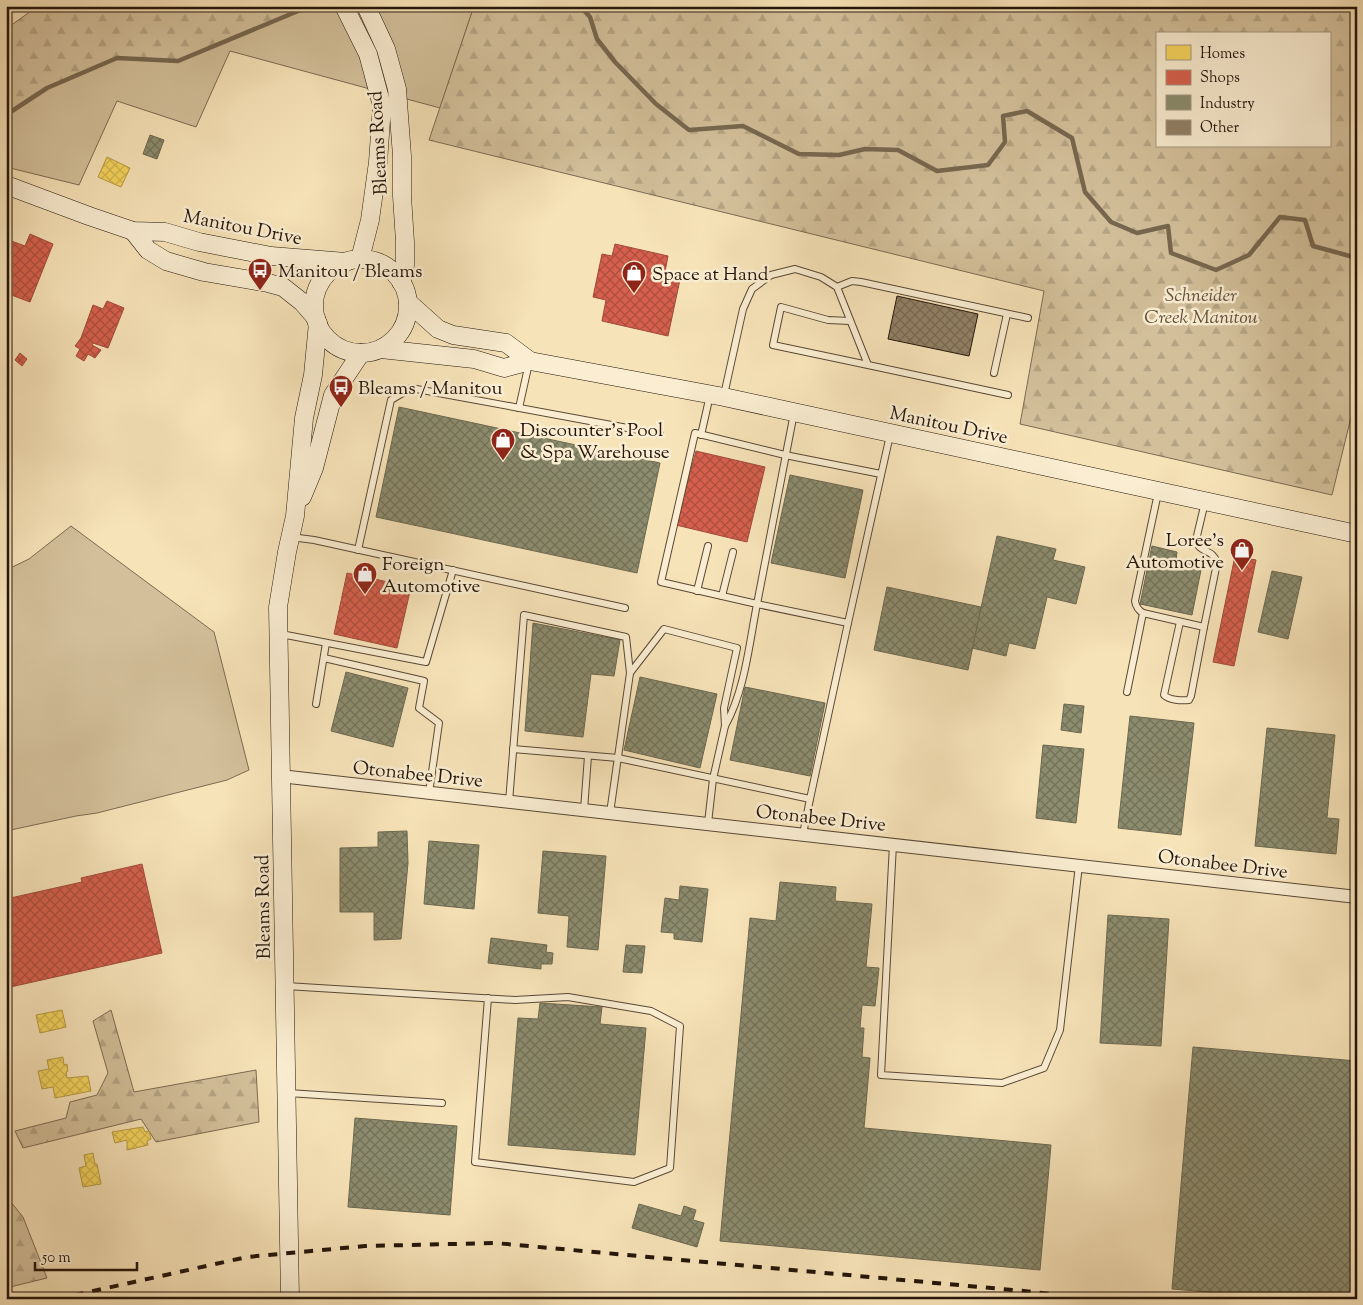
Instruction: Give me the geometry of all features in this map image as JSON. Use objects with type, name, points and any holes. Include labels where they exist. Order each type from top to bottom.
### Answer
[{"type":"main road","name":"Bleams Road","points":[[344,6],[368,54],[382,106],[372,210],[353,261]]},
{"type":"main road","name":"Bleams Road","points":[[366,6],[386,49],[397,88],[402,156],[405,265],[401,282]]},
{"type":"main road","name":"Manitou Drive","points":[[6,185],[133,231],[165,232],[199,242],[271,256],[353,261]]},
{"type":"main road","points":[[133,231],[148,250],[166,261],[204,272],[268,282],[283,287],[302,302],[317,320],[328,338],[343,349],[361,353],[381,349],[394,339],[404,326],[408,302],[397,275],[384,265],[368,260],[353,261],[331,271],[320,284],[315,301],[317,320]]},
{"type":"main road","name":"Manitou Drive","points":[[408,302],[438,328],[453,335],[506,343],[530,361]]},
{"type":"main road","name":"Bleams Road","points":[[295,516],[304,418],[313,375],[317,320]]},
{"type":"main road","name":"Manitou Drive","points":[[381,349],[474,359],[504,368],[530,361],[717,395],[1357,534]]},
{"type":"main road","name":"Bleams Road","points":[[290,1299],[278,607],[295,516],[314,468],[333,395],[361,353]]},
{"type":"street","name":"Otonabee Drive","points":[[280,776],[1357,897]]},
{"type":"lane","points":[[701,435],[717,395],[743,310],[752,289],[771,275],[795,269],[821,277],[837,287],[868,366]]},
{"type":"lane","points":[[837,287],[852,281],[861,282],[1028,318]]},
{"type":"lane","points":[[850,321],[828,320],[781,307],[773,345],[1008,396]]},
{"type":"lane","points":[[994,373],[1007,314]]},
{"type":"lane","points":[[519,408],[530,361]]},
{"type":"lane","points":[[358,550],[392,400],[411,388],[660,434]]},
{"type":"lane","points":[[708,824],[713,779],[726,726],[734,710],[741,685],[794,412]]},
{"type":"lane","points":[[848,623],[661,582],[695,433],[785,455],[881,474]]},
{"type":"lane","points":[[803,834],[890,433]]},
{"type":"lane","points":[[1158,492],[1135,601],[1139,611],[1143,613],[1204,627]]},
{"type":"lane","points":[[1180,622],[1164,695],[1169,698],[1189,700],[1192,696],[1218,563],[1216,557],[1202,549],[1196,540],[1205,502]]},
{"type":"lane","points":[[290,536],[625,608]]},
{"type":"lane","points":[[697,591],[708,546]]},
{"type":"lane","points":[[722,596],[733,552]]},
{"type":"lane","points":[[279,634],[426,662],[453,570]]},
{"type":"lane","points":[[1127,692],[1143,613]]},
{"type":"lane","points":[[509,802],[524,615],[626,637],[630,673],[610,813]]},
{"type":"lane","points":[[630,673],[664,629],[737,648],[724,708],[726,726]]},
{"type":"lane","points":[[316,704],[326,643]]},
{"type":"lane","points":[[324,658],[424,681],[418,708],[439,724],[429,793]]},
{"type":"lane","points":[[513,749],[618,758],[810,799]]},
{"type":"lane","points":[[584,810],[588,756]]},
{"type":"lane","points":[[893,844],[881,1075],[1002,1083],[1044,1068],[1060,1030],[1079,865]]},
{"type":"lane","points":[[285,986],[488,998],[515,1000],[568,997],[651,1011],[680,1026],[670,1168],[634,1182],[475,1162],[488,998]]},
{"type":"lane","points":[[287,1093],[442,1103]]},
{"type":"green space","points":[[38,6],[310,6],[178,61],[117,58],[47,88],[9,113],[6,121],[6,29]]},
{"type":"green space","points":[[310,6],[474,6],[440,108],[230,51],[196,127],[117,101],[79,185],[6,167],[6,121],[9,113],[47,88],[117,58],[178,61]]},
{"type":"green space","name":"Schneider Creek Manitou","points":[[474,6],[1357,6],[1357,393],[1332,495],[1020,424],[1044,291],[429,140]]},
{"type":"green space","points":[[71,526],[214,632],[249,770],[227,780],[97,813],[6,831],[6,743],[10,743],[6,725],[6,570],[29,559]]},
{"type":"green space","points":[[111,1010],[134,1092],[256,1070],[259,1122],[156,1142],[141,1119],[23,1148],[15,1131],[66,1118],[70,1102],[97,1095],[108,1073],[93,1021]]},
{"type":"green space","points":[[6,1196],[23,1217],[47,1278],[6,1288]]},
{"type":"building: Homes","points":[[107,157],[130,168],[121,187],[98,177]]},
{"type":"building: Homes","points":[[62,1010],[66,1027],[40,1033],[36,1015]]},
{"type":"building: Homes","points":[[63,1057],[64,1065],[67,1064],[67,1078],[88,1076],[91,1091],[55,1098],[53,1087],[42,1089],[38,1071],[49,1069],[47,1060]]},
{"type":"building: Homes","points":[[143,1127],[145,1132],[149,1131],[151,1139],[147,1141],[148,1145],[127,1150],[127,1140],[115,1143],[112,1132]]},
{"type":"building: Homes","points":[[93,1153],[101,1184],[83,1187],[79,1168],[86,1166],[84,1155]]},
{"type":"building: Shops","points":[[30,234],[53,244],[30,302],[6,293],[6,239],[25,246]]},
{"type":"building: Shops","points":[[615,244],[668,256],[665,272],[681,275],[668,336],[602,321],[606,300],[593,297],[602,254],[612,256]]},
{"type":"building: Shops","points":[[107,301],[124,308],[108,348],[93,343],[92,345],[101,350],[95,358],[88,354],[84,361],[76,356],[80,349],[75,346],[81,338],[93,305],[103,309]]},
{"type":"building: Shops","points":[[20,353],[27,359],[22,366],[15,360]]},
{"type":"building: Shops","points":[[696,451],[765,467],[747,542],[676,525]]},
{"type":"building: Shops","points":[[1235,556],[1256,560],[1234,666],[1213,662]]},
{"type":"building: Shops","points":[[347,573],[411,587],[397,648],[334,634]]},
{"type":"building: Shops","points":[[142,864],[162,953],[6,988],[6,899],[82,882],[81,878]]},
{"type":"building: Industry","points":[[150,135],[164,140],[157,159],[143,154]]},
{"type":"building: Industry","points":[[399,407],[660,463],[637,573],[376,517]]},
{"type":"building: Industry","points":[[790,475],[863,490],[845,578],[771,563]]},
{"type":"building: Industry","points":[[997,536],[1056,549],[1053,560],[1085,567],[1076,604],[1047,597],[1035,649],[1009,643],[1006,656],[972,648]]},
{"type":"building: Industry","points":[[1152,546],[1177,552],[1176,560],[1202,565],[1192,615],[1140,604]]},
{"type":"building: Industry","points":[[1272,571],[1302,577],[1288,639],[1258,632]]},
{"type":"building: Industry","points":[[887,587],[981,607],[968,670],[874,650]]},
{"type":"building: Industry","points":[[533,623],[620,640],[614,676],[591,674],[583,737],[525,731]]},
{"type":"building: Industry","points":[[346,672],[408,688],[393,747],[331,731]]},
{"type":"building: Industry","points":[[640,677],[717,694],[700,768],[624,750]]},
{"type":"building: Industry","points":[[745,687],[825,703],[810,776],[730,760]]},
{"type":"building: Industry","points":[[1064,704],[1084,706],[1081,733],[1061,730]]},
{"type":"building: Industry","points":[[1130,716],[1194,723],[1181,835],[1118,828]]},
{"type":"building: Industry","points":[[1267,728],[1335,735],[1327,818],[1339,819],[1336,854],[1255,846]]},
{"type":"building: Industry","points":[[1043,745],[1084,749],[1076,823],[1036,818]]},
{"type":"building: Industry","points":[[407,831],[408,863],[401,939],[374,940],[374,912],[340,912],[340,848],[378,847],[378,832]]},
{"type":"building: Industry","points":[[429,841],[479,845],[474,909],[424,904]]},
{"type":"building: Industry","points":[[543,851],[606,856],[598,950],[567,947],[569,916],[538,913]]},
{"type":"building: Industry","points":[[780,882],[836,887],[835,901],[872,904],[866,967],[879,968],[875,1006],[862,1005],[860,1028],[864,1028],[862,1057],[870,1058],[864,1128],[1051,1145],[1040,1270],[720,1241],[750,918],[776,921]]},
{"type":"building: Industry","points":[[680,886],[708,889],[702,942],[674,939],[674,933],[661,932],[665,898],[679,900]]},
{"type":"building: Industry","points":[[1108,915],[1169,919],[1161,1046],[1100,1043]]},
{"type":"building: Industry","points":[[491,938],[547,945],[546,952],[553,953],[552,964],[541,964],[541,969],[488,963]]},
{"type":"building: Industry","points":[[626,945],[645,946],[642,973],[623,972]]},
{"type":"building: Industry","points":[[540,1003],[602,1007],[600,1024],[646,1028],[635,1155],[508,1145],[518,1018],[538,1019]]},
{"type":"building: Industry","points":[[1193,1047],[1357,1061],[1357,1299],[1289,1299],[1172,1289]]},
{"type":"building: Industry","points":[[355,1118],[457,1126],[450,1215],[348,1207]]},
{"type":"building: Industry","points":[[639,1204],[681,1216],[684,1206],[696,1210],[693,1220],[704,1223],[697,1247],[632,1228]]},
{"type":"building: Other","points":[[897,296],[978,314],[969,356],[888,339]]},
{"type":"waterway","points":[[6,118],[9,113],[47,88],[117,58],[178,61],[310,6]]},
{"type":"waterway","points":[[580,6],[590,17],[597,39],[615,62],[656,104],[689,130],[743,126],[799,154],[839,155],[865,149],[898,150],[937,171],[988,165],[1005,142],[1003,116],[1027,111],[1072,138],[1085,192],[1111,222],[1137,233],[1168,226],[1171,253],[1216,270],[1249,255],[1280,217],[1305,220],[1313,246],[1357,258]]},
{"type":"railway","points":[[57,1299],[247,1257],[365,1246],[495,1243],[1024,1291],[1093,1299]]},
{"type":"place","name":"Manitou / Bleams","points":[[260,291]]},
{"type":"place","name":"Space at Hand","points":[[634,294]]},
{"type":"place","name":"Bleams / Manitou","points":[[341,408]]},
{"type":"place","name":"Discounter's Pool & Spa Warehouse","points":[[503,461]]},
{"type":"place","name":"Loree's Automotive","points":[[1242,571]]},
{"type":"place","name":"Foreign Automotive","points":[[365,595]]}]
